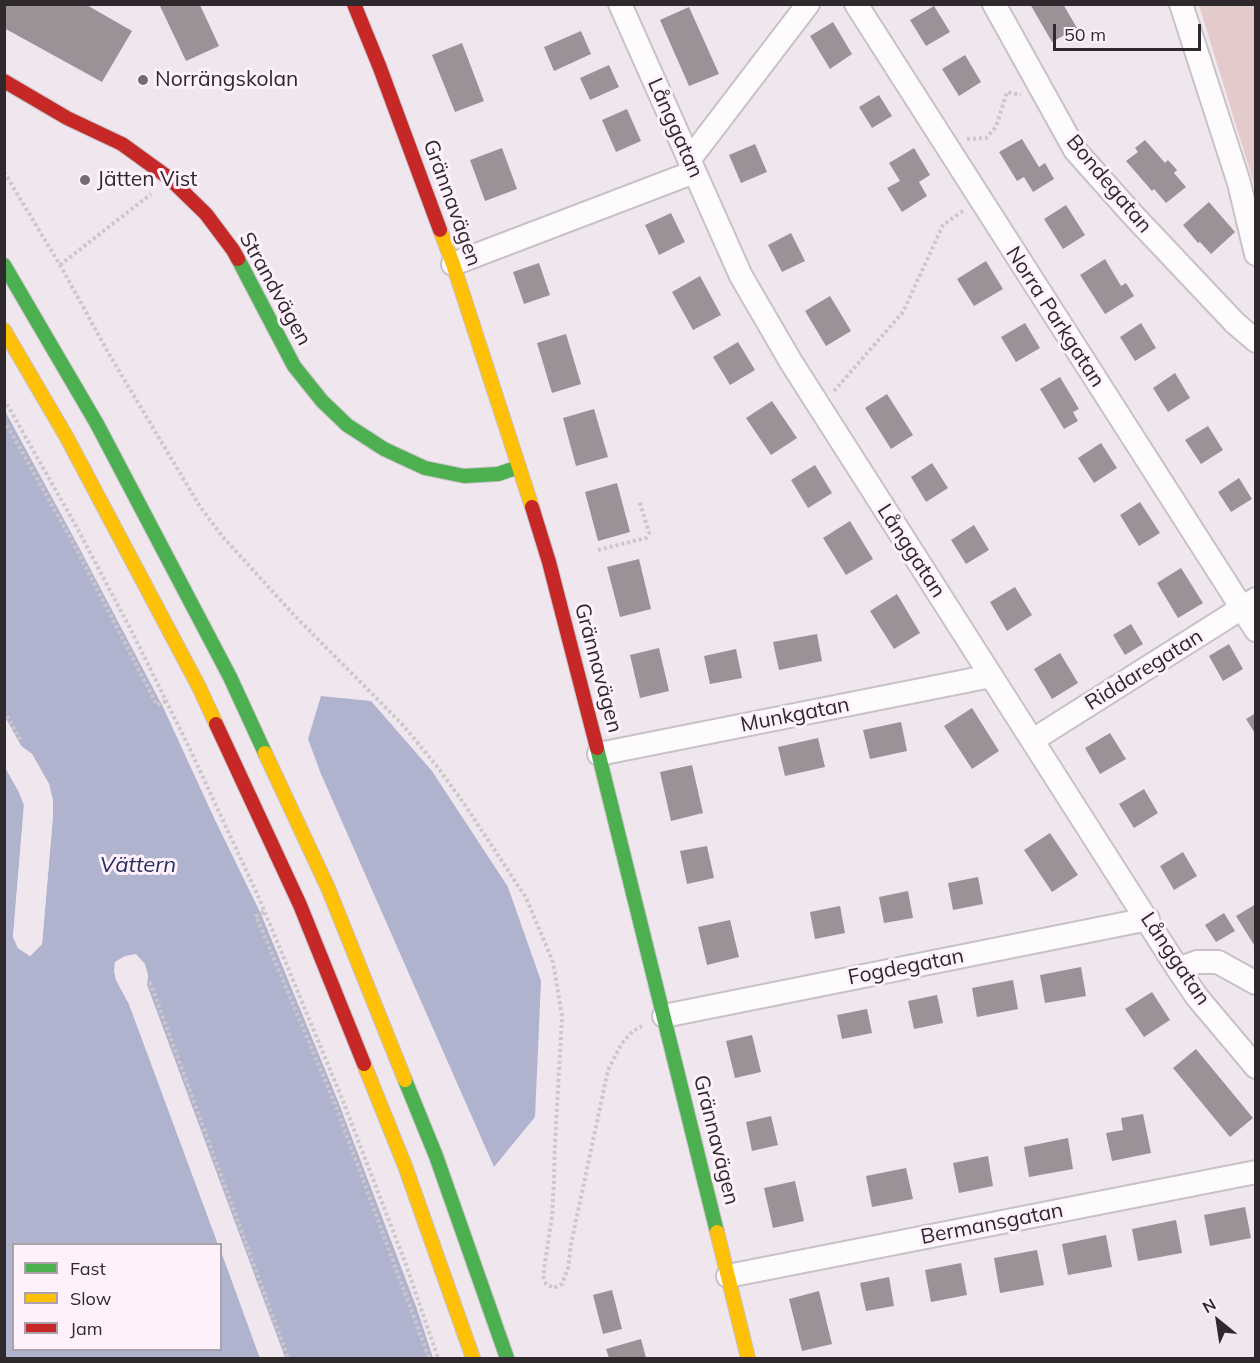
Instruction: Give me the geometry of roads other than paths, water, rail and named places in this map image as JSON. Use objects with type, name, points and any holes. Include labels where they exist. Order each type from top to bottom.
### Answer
[{"type":"main road","name":"Grännavägen","points":[[354,4],[453,264],[549,562],[599,754],[748,1359]]},
{"type":"main road","name":"Strandvägen","points":[[4,81],[67,118],[122,144],[169,178],[206,214],[232,250],[294,366],[322,401],[347,425],[384,449],[425,468],[464,476],[498,474],[519,467]]},
{"type":"main road","points":[[4,265],[97,424],[230,677],[323,877],[436,1156],[507,1359]]},
{"type":"main road","points":[[4,330],[66,436],[199,687],[300,905],[405,1166],[473,1359]]},
{"type":"street","name":"Långgatan","points":[[620,4],[741,276],[791,362],[1197,997],[1256,1067]]},
{"type":"street","points":[[453,264],[692,166],[808,4]]},
{"type":"street","name":"Norra Parkgatan","points":[[856,4],[980,199],[1249,604],[1256,630]]},
{"type":"street","name":"Bondegatan","points":[[994,4],[1075,150],[1235,323],[1256,341]]},
{"type":"street","points":[[1181,4],[1239,183],[1256,254]]},
{"type":"street","name":"Riddaregatan","points":[[1034,740],[1249,604]]},
{"type":"street","name":"Munkgatan","points":[[599,754],[991,675]]},
{"type":"street","name":"Fogdegatan","points":[[664,1016],[1148,919]]},
{"type":"street","points":[[1179,969],[1197,962],[1218,962],[1256,983]]},
{"type":"street","name":"Bermansgatan","points":[[728,1276],[1256,1172]]},
{"type":"water","name":"Vättern","points":[[5,411],[163,707],[261,914],[338,1101],[417,1309],[433,1358],[285,1358],[147,985],[148,975],[136,954],[115,962],[116,980],[129,1004],[218,1243],[12,1243],[12,1351],[222,1351],[222,1254],[260,1358],[5,1358],[4,766],[24,805],[13,937],[18,948],[30,956],[42,944],[53,801],[49,784],[32,754],[21,746],[5,717]]},
{"type":"water","points":[[321,696],[371,701],[432,771],[508,887],[541,981],[535,1117],[494,1167],[321,774],[308,739]]},
{"type":"place","name":"Norrängskolan","points":[[143,80]]},
{"type":"place","name":"Jätten Vist","points":[[85,180]]}]
